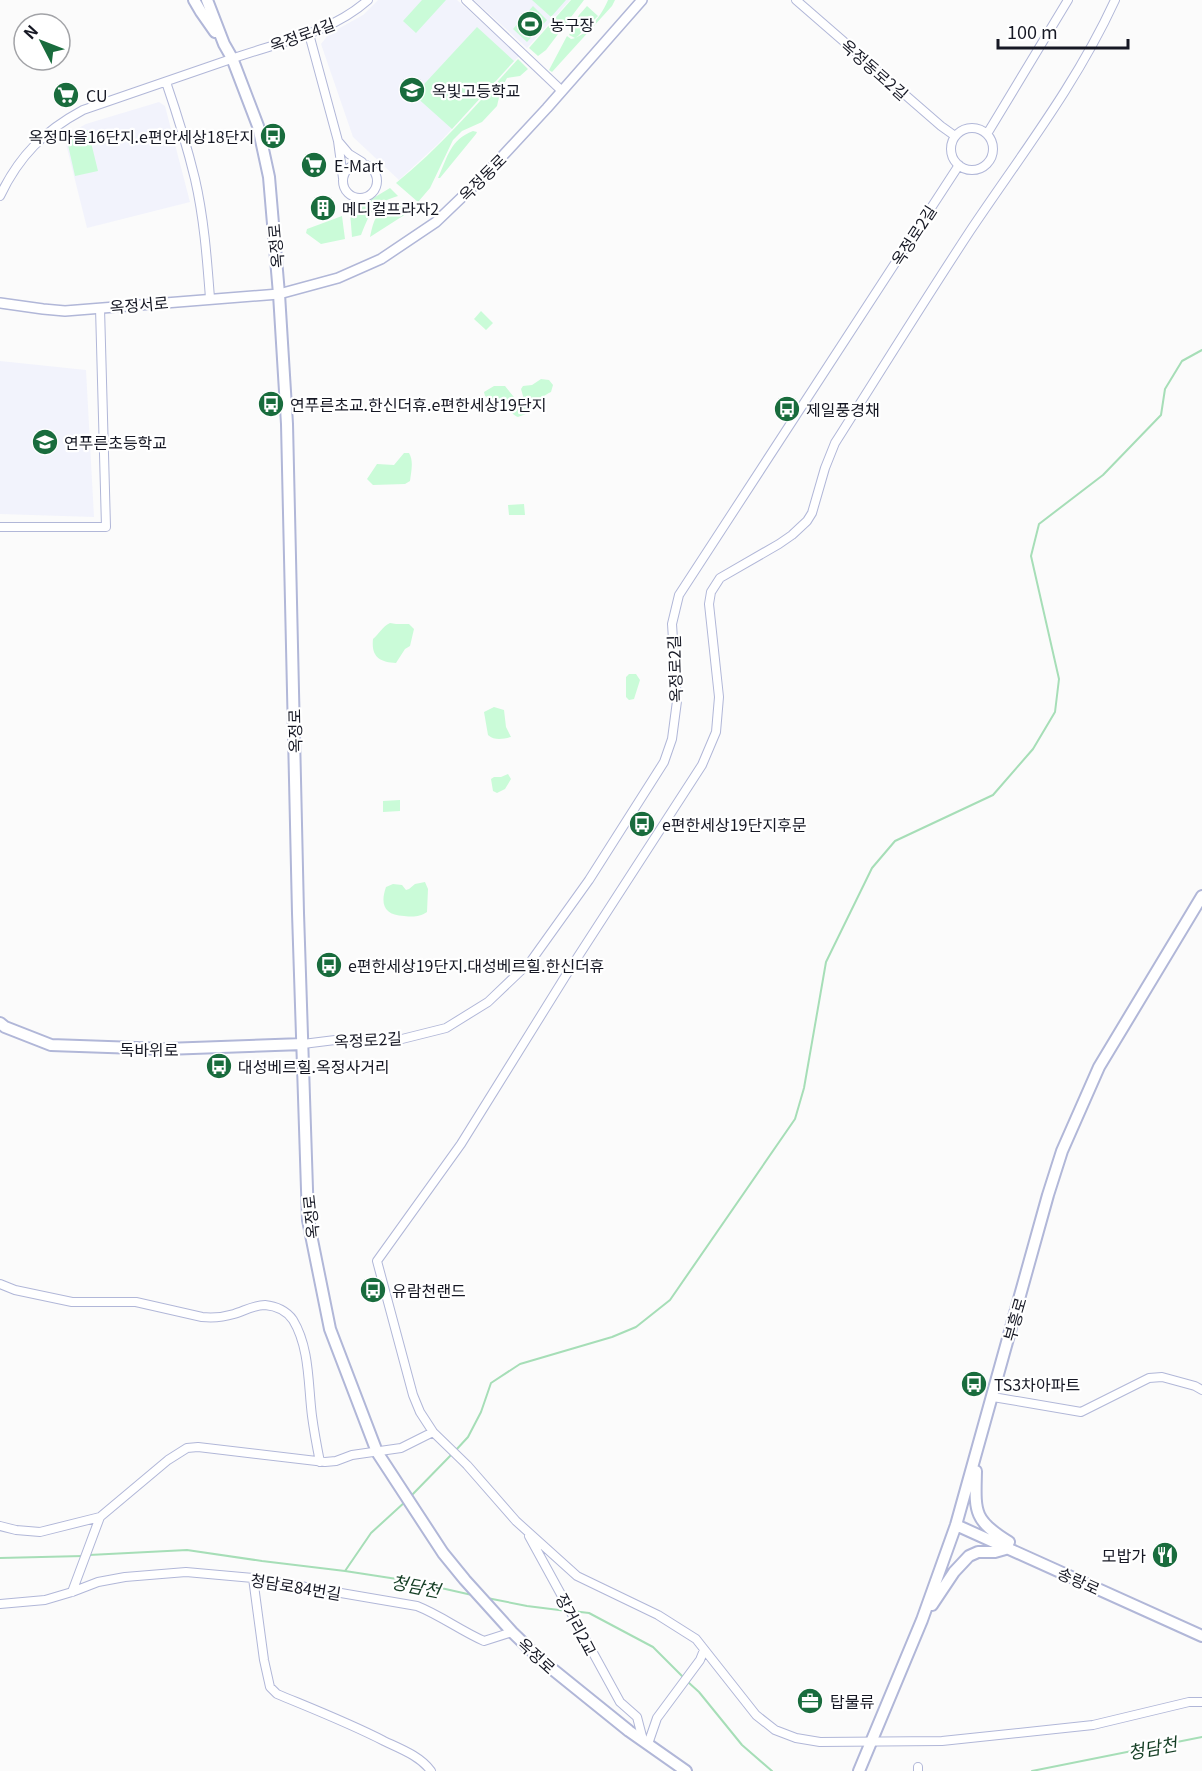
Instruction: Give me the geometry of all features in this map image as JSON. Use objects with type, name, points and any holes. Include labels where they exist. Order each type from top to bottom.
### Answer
[{"type":"main road","points":[[194,0],[224,44]]},
{"type":"main road","name":"옥정로","points":[[207,0],[258,126],[269,177],[287,424],[298,913],[308,1220],[330,1329],[377,1452],[415,1512],[458,1571],[508,1628],[542,1660],[645,1742],[686,1771]]},
{"type":"main road","points":[[213,16],[216,0]]},
{"type":"main road","name":"부흥로","points":[[859,1771],[922,1620],[956,1525],[1062,1151],[1099,1067],[1202,896]]},
{"type":"main road","name":"독바위로","points":[[0,1023],[51,1045],[165,1049],[303,1044]]},
{"type":"main road","points":[[976,1455],[976,1509],[980,1520],[992,1532],[1045,1565]]},
{"type":"main road","name":"송랑로","points":[[956,1525],[1202,1636]]},
{"type":"main road","points":[[922,1620],[954,1572],[969,1556],[978,1552],[995,1552],[1009,1548]]},
{"type":"street","name":"옥정로4길","points":[[0,196],[11,173],[34,146],[61,122],[83,110],[309,34],[346,17],[368,0]]},
{"type":"street","points":[[466,0],[562,91]]},
{"type":"street","name":"옥정동로","points":[[279,294],[345,275],[381,259],[436,222],[484,176],[642,0]]},
{"type":"street","name":"옥정동로2길","points":[[796,0],[955,136]]},
{"type":"street","points":[[987,134],[1068,0]]},
{"type":"street","points":[[1115,0],[1100,34],[1070,84],[969,232],[835,443],[812,513],[807,521],[779,544],[720,578],[711,592],[709,604],[719,697],[716,732],[702,765],[568,972],[461,1144],[377,1261],[413,1395],[420,1412],[433,1432],[467,1465],[516,1521],[577,1576],[658,1615],[696,1639],[756,1715],[775,1730],[796,1738],[820,1742],[942,1741],[1093,1725],[1189,1702],[1202,1702]]},
{"type":"street","points":[[309,34],[338,141],[344,187],[357,198],[369,195],[376,188],[377,175],[369,166],[349,154],[338,141]]},
{"type":"street","points":[[166,82],[195,181],[207,256],[210,298]]},
{"type":"street","points":[[967,129],[981,130],[987,134],[991,140],[992,153],[985,165],[972,170],[959,165],[952,155],[951,148],[955,136],[967,129]]},
{"type":"street","points":[[343,181],[350,167],[360,163],[369,166]]},
{"type":"street","name":"옥정로2길","points":[[303,1044],[335,1040],[402,1039],[446,1028],[488,1002],[531,961],[590,880],[664,762],[672,739],[677,701],[672,624],[679,595],[959,165]]},
{"type":"street","name":"옥정서로","points":[[0,303],[65,311],[279,294]]},
{"type":"street","points":[[0,527],[106,527],[100,308]]},
{"type":"street","points":[[0,1284],[15,1290],[72,1302],[136,1302],[210,1318],[233,1315],[254,1306],[263,1305],[280,1309],[292,1320],[300,1336],[305,1356],[312,1420],[320,1462]]},
{"type":"street","points":[[993,1397],[1082,1412],[1149,1378],[1162,1377],[1202,1390]]},
{"type":"street","points":[[72,1592],[98,1521],[168,1460],[188,1448],[211,1448],[320,1462],[336,1461],[352,1455],[401,1448],[433,1432]]},
{"type":"street","points":[[0,1526],[40,1532],[98,1521]]},
{"type":"street","name":"장거리2교","points":[[525,1529],[620,1702],[637,1717],[645,1742]]},
{"type":"street","name":"청담로84번길","points":[[0,1604],[45,1600],[98,1582],[147,1574],[186,1572],[253,1578],[417,1606],[484,1641],[508,1628]]},
{"type":"street","points":[[253,1578],[270,1687],[278,1694],[350,1724],[420,1759],[431,1771]]},
{"type":"street","points":[[645,1742],[657,1718],[700,1660],[704,1650]]},
{"type":"shaded area","name":"옥빛고등학교","points":[[378,0],[457,0],[519,56],[439,143],[399,180],[353,137],[321,44],[329,34],[363,15]]},
{"type":"shaded area","points":[[474,0],[570,0],[527,48]]},
{"type":"shaded area","points":[[159,102],[165,106],[190,202],[87,228],[64,136],[86,124]]},
{"type":"shaded area","name":"연푸른초등학교","points":[[0,361],[86,370],[94,517],[0,514]]},
{"type":"green space","points":[[422,0],[446,0],[416,33],[403,21]]},
{"type":"green space","points":[[532,0],[566,0],[551,17]]},
{"type":"green space","points":[[571,0],[584,0],[546,50],[538,56],[529,48]]},
{"type":"green space","points":[[608,0],[615,0],[552,72],[549,70],[567,36],[571,39],[577,37],[588,29],[598,18]]},
{"type":"green space","name":"농구장","points":[[533,6],[547,20],[527,42],[513,29]]},
{"type":"green space","points":[[587,6],[598,16],[575,38],[569,35],[579,15]]},
{"type":"green space","points":[[477,27],[514,61],[452,129],[414,95]]},
{"type":"green space","points":[[518,59],[528,69],[520,76],[507,78],[501,89],[497,106],[482,122],[462,131],[453,140],[430,188],[418,202],[396,183],[444,139]]},
{"type":"green space","points":[[88,130],[98,171],[75,176],[66,136]]},
{"type":"green space","points":[[473,131],[477,132],[476,134],[438,178],[454,144]]},
{"type":"green space","points":[[390,188],[398,196],[378,206],[370,214],[361,235],[352,237],[350,212]]},
{"type":"green space","points":[[393,206],[402,206],[409,212],[370,237],[376,217]]},
{"type":"green space","points":[[342,216],[345,239],[321,244],[306,233],[307,229]]},
{"type":"green space","points":[[481,311],[493,323],[486,330],[474,319]]},
{"type":"green space","points":[[541,379],[549,380],[553,385],[551,392],[544,396],[533,410],[518,417],[504,403],[485,396],[484,392],[494,386],[505,386],[517,401],[522,402],[521,389],[523,386],[532,385]]},
{"type":"green space","points":[[404,453],[409,453],[411,459],[410,481],[405,484],[373,485],[367,479],[377,464],[394,465]]},
{"type":"green space","points":[[524,504],[525,515],[509,515],[508,505]]},
{"type":"green space","points":[[390,623],[409,624],[414,629],[410,646],[405,649],[396,663],[381,660],[375,654],[373,645],[373,639]]},
{"type":"green space","points":[[629,674],[636,674],[640,680],[634,699],[629,700],[626,697],[626,677]]},
{"type":"green space","points":[[494,707],[504,710],[506,727],[511,737],[496,739],[488,735],[484,712]]},
{"type":"green space","points":[[508,774],[511,779],[505,789],[497,793],[493,791],[491,779]]},
{"type":"green space","points":[[400,800],[400,811],[383,812],[383,801]]},
{"type":"green space","points":[[425,882],[428,889],[427,912],[416,916],[404,916],[392,913],[385,907],[383,899],[386,887],[393,884],[402,885],[406,890],[415,884]]},
{"type":"waterway","points":[[456,1450],[468,1437],[481,1412],[491,1383],[520,1364],[612,1337],[636,1327],[670,1300],[795,1119],[804,1088],[826,962],[872,868],[895,841],[993,795],[1033,749],[1055,712],[1059,679],[1031,556],[1039,524],[1103,475],[1161,415],[1165,389],[1182,361],[1202,350]]},
{"type":"waterway","points":[[410,1497],[452,1454]]},
{"type":"waterway","points":[[345,1571],[371,1533],[406,1501]]},
{"type":"waterway","name":"청담천","points":[[89,1555],[187,1550],[410,1581],[472,1595]]},
{"type":"waterway","name":"청담천","points":[[0,1558],[83,1556]]},
{"type":"waterway","name":"청담천","points":[[487,1598],[567,1611]]},
{"type":"waterway","name":"청담천","points":[[572,1611],[589,1613],[653,1647],[684,1678]]},
{"type":"waterway","name":"청담천","points":[[688,1682],[699,1692],[742,1745],[772,1771]]},
{"type":"waterway","name":"청담천","points":[[1032,1771],[1202,1737]]},
{"type":"place","name":"농구장","points":[[530,24]]},
{"type":"place","name":"옥빛고등학교","points":[[412,90]]},
{"type":"place","name":"CU","points":[[66,95]]},
{"type":"place","name":"옥정마을16단지.e편안세상18단지","points":[[273,136]]},
{"type":"place","name":"E-Mart","points":[[314,165]]},
{"type":"place","name":"메디컬프라자2","points":[[323,208]]},
{"type":"place","name":"연푸른초교.한신더휴.e편한세상19단지","points":[[271,404]]},
{"type":"place","name":"제일풍경채","points":[[787,409]]},
{"type":"place","name":"연푸른초등학교","points":[[45,442]]},
{"type":"place","name":"e편한세상19단지후문","points":[[642,824]]},
{"type":"place","name":"e편한세상19단지.대성베르힐.한신더휴","points":[[329,965]]},
{"type":"place","name":"대성베르힐.옥정사거리","points":[[219,1066]]},
{"type":"place","name":"유람천랜드","points":[[373,1290]]},
{"type":"place","name":"TS3차아파트","points":[[974,1384]]},
{"type":"place","name":"모밥가","points":[[1165,1555]]},
{"type":"place","name":"탑물류","points":[[810,1701]]}]
